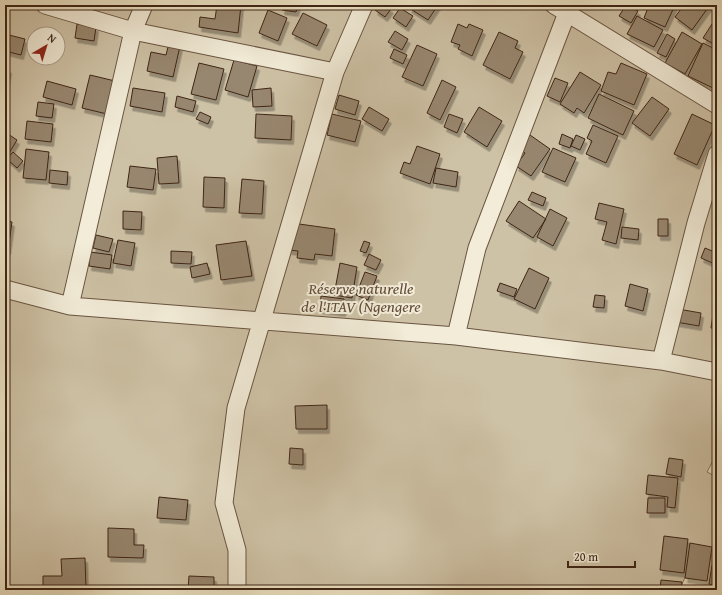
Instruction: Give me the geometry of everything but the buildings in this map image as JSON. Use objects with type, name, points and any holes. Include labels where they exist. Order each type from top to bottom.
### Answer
[{"type":"street","points":[[45,5],[133,31],[335,72]]},
{"type":"street","points":[[70,306],[133,31],[144,5]]},
{"type":"street","points":[[237,590],[237,550],[224,503],[236,408],[335,72],[364,5]]},
{"type":"street","points":[[456,336],[477,248],[564,8],[717,105]]},
{"type":"street","points":[[661,361],[696,223],[717,154]]},
{"type":"street","points":[[5,289],[70,306],[456,336],[661,361],[717,372]]},
{"type":"green space","name":"Réserve naturelle de l'ITAV (Ngengere","points":[[5,5],[717,5],[717,453],[707,472],[717,477],[717,557],[697,553],[679,590],[5,590]]}]
